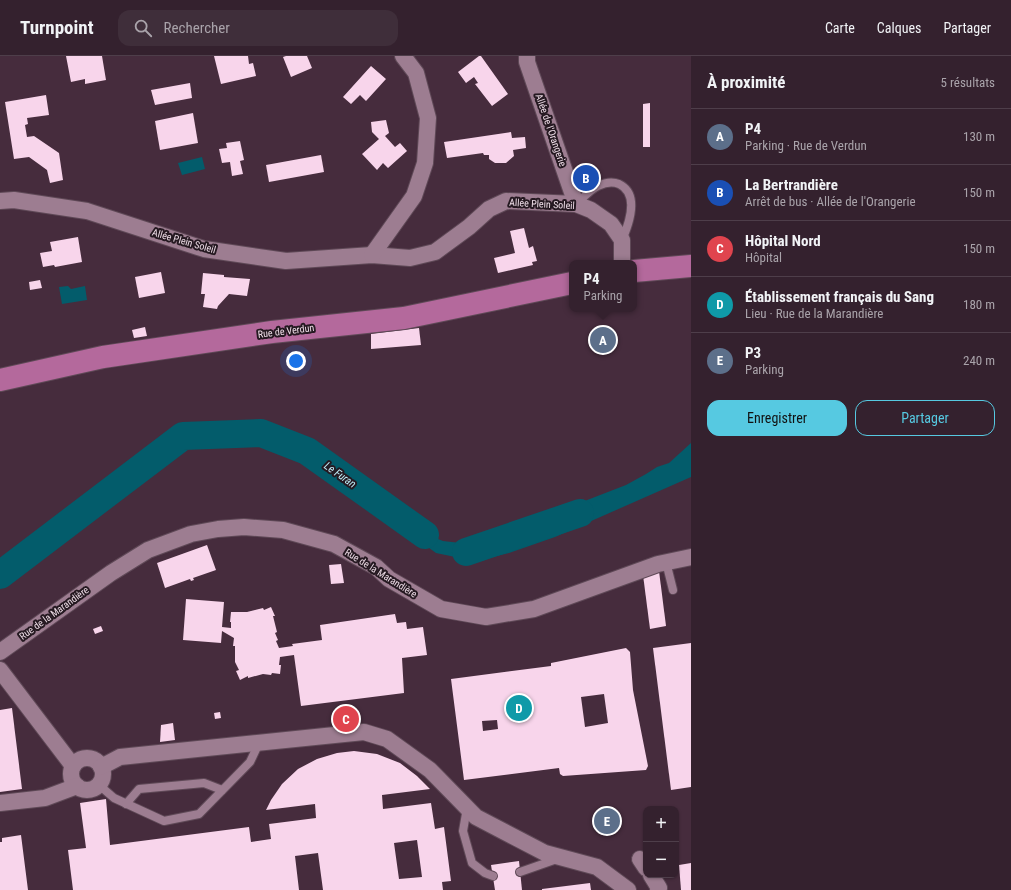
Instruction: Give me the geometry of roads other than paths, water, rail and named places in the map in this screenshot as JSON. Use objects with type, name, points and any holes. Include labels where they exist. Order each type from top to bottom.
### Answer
[{"type":"main road","points":[[637,271],[691,266]]},
{"type":"main road","name":"Rue de Verdun","points":[[0,380],[110,356],[272,332],[404,318],[569,284]]},
{"type":"street","points":[[372,255],[414,196],[425,163],[428,118],[416,73],[404,56]]},
{"type":"street","name":"Allée de l'Orangerie","points":[[527,56],[527,62],[576,204]]},
{"type":"street","name":"Allée Plein Soleil","points":[[0,201],[14,200],[87,211],[204,248],[286,261],[372,255],[410,258],[435,252],[489,209],[506,201],[576,204],[591,210],[611,224],[622,240]]},
{"type":"street","points":[[622,240],[622,260]]},
{"type":"street","name":"Rue de la Marandière","points":[[0,652],[111,573],[148,550],[191,534],[218,529],[244,527],[283,530],[334,544],[376,567],[389,579],[441,609],[486,617],[534,609],[658,564],[691,557]]},
{"type":"street","points":[[0,670],[73,766]]},
{"type":"street","points":[[101,767],[120,758],[364,732],[387,739],[430,770],[476,817],[545,853],[597,867],[628,890]]},
{"type":"street","points":[[88,758],[93,759],[101,767],[103,775],[102,780],[99,785],[94,788],[87,790],[82,789],[77,786],[72,778],[71,771],[73,766],[78,761],[88,758]]},
{"type":"street","points":[[0,803],[45,798],[77,786]]},
{"type":"street","points":[[653,878],[659,888],[658,890]]},
{"type":"lane","points":[[576,204],[596,186],[606,182],[616,183],[623,186],[629,191],[631,200],[628,226],[622,240]]},
{"type":"lane","points":[[666,562],[673,590]]},
{"type":"lane","points":[[99,785],[114,798],[164,821],[199,814],[250,762],[259,743]]},
{"type":"lane","points":[[126,804],[139,790],[204,783],[222,790]]},
{"type":"lane","points":[[467,808],[463,831],[472,863],[485,873],[493,876]]},
{"type":"lane","points":[[520,872],[561,858]]},
{"type":"water","points":[[202,157],[205,169],[182,175],[178,163]]},
{"type":"water","points":[[68,286],[71,289],[85,286],[87,300],[62,304],[59,287]]},
{"type":"water","points":[[237,422],[266,428],[293,444],[309,446],[352,467],[385,490],[400,503],[421,532],[443,541],[469,544],[490,542],[535,530],[582,502],[626,485],[657,467],[669,463],[691,443],[691,477],[555,537],[509,553],[489,558],[460,558],[436,553],[406,531],[391,507],[383,500],[324,463],[314,458],[268,445],[234,432],[213,434],[197,437],[153,457],[143,464],[70,523],[37,555],[0,585],[0,570],[80,503],[109,476],[164,438],[183,429],[207,423]]},
{"type":"waterway","name":"Le Furan","points":[[0,575],[183,436],[261,433],[307,451],[425,535]]},
{"type":"waterway","name":"Le Furan","points":[[466,552],[580,513]]},
{"type":"place","name":"La Bertrandière","points":[[586,178]]},
{"type":"place","name":"P4","points":[[603,340]]},
{"type":"place","name":"Établissement français du Sang","points":[[519,708]]},
{"type":"place","name":"Hôpital Nord","points":[[346,719]]},
{"type":"place","name":"P3","points":[[607,821]]}]
